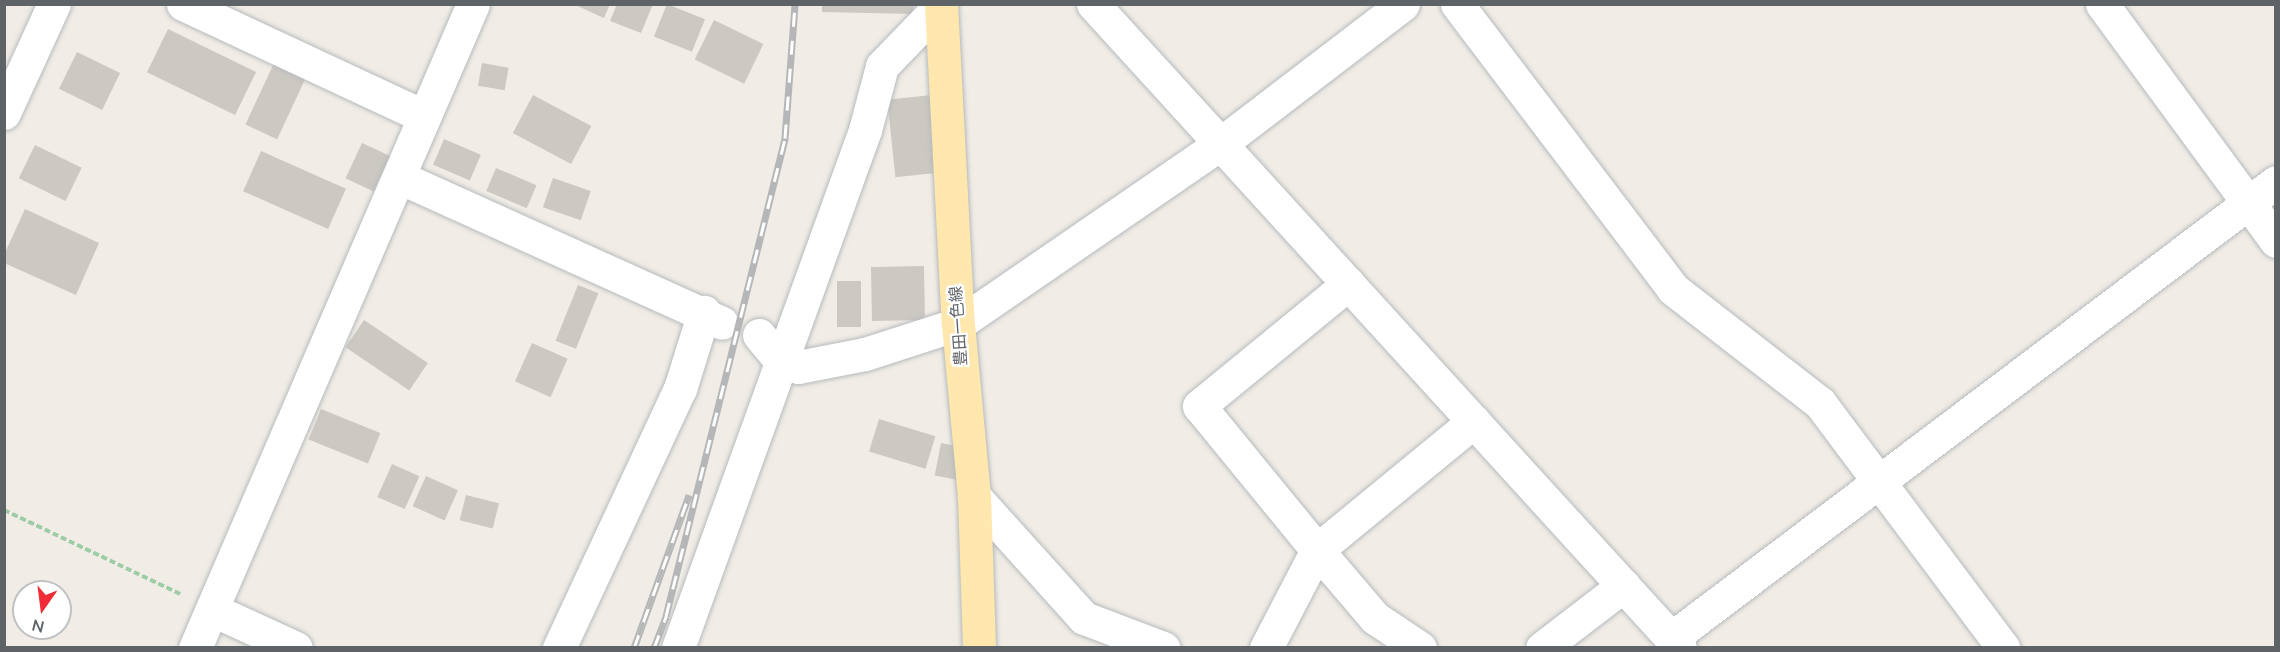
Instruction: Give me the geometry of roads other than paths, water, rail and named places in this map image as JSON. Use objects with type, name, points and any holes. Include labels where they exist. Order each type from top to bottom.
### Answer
[{"type":"main road","name":"豊田一色線","points":[[941,5],[958,324],[974,496],[979,648]]},
{"type":"street","points":[[4,113],[54,4]]},
{"type":"street","points":[[183,4],[423,116]]},
{"type":"street","points":[[195,648],[473,4]]},
{"type":"street","points":[[1093,4],[1676,642],[1877,482],[2276,182]]},
{"type":"street","points":[[759,334],[780,360],[798,367],[865,354],[958,324],[1220,144],[1403,4]]},
{"type":"street","points":[[1457,4],[1673,289],[1820,403],[2003,648]]},
{"type":"street","points":[[2102,4],[2276,241]]},
{"type":"street","points":[[678,648],[780,360],[865,130],[882,66],[941,5]]},
{"type":"street","points":[[399,177],[714,318],[559,648]]},
{"type":"street","points":[[1348,284],[1199,406],[1375,618],[1420,648]]},
{"type":"street","points":[[1266,648],[1317,550],[1474,421]]},
{"type":"street","points":[[974,496],[1083,618],[1163,648]]},
{"type":"street","points":[[1542,648],[1624,585]]},
{"type":"street","points":[[213,610],[296,648]]},
{"type":"railway","points":[[654,648],[666,616],[785,138],[795,4]]},
{"type":"railway","points":[[634,648],[689,495]]}]
